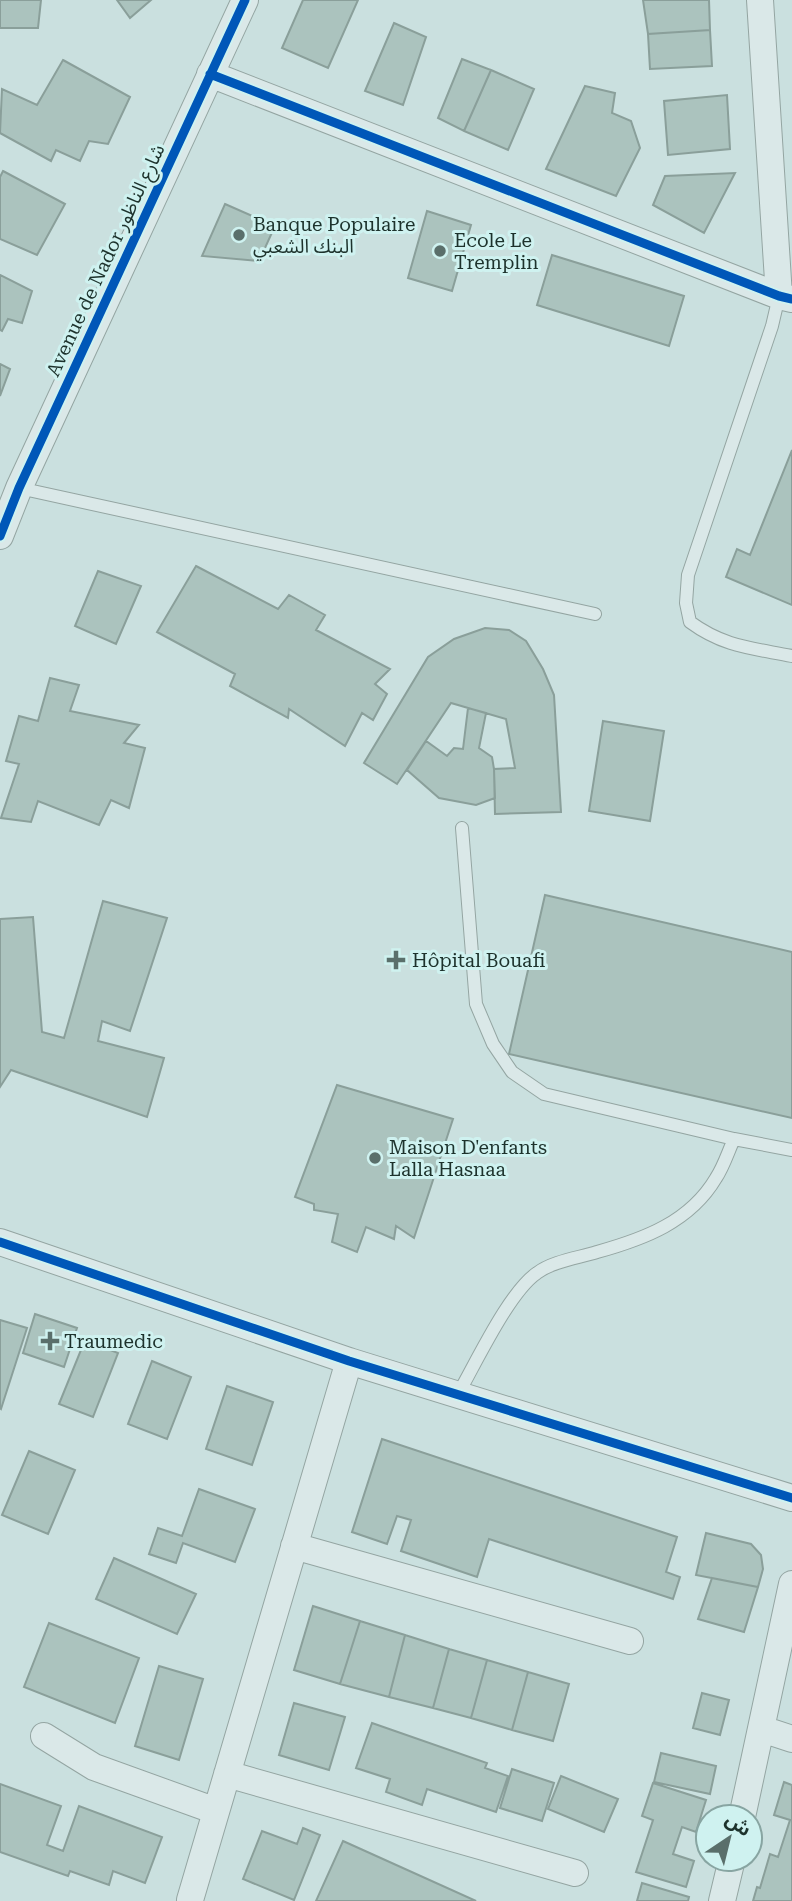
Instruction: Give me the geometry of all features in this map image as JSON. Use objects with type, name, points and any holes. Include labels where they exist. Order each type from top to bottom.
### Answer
[{"type":"street","name":"Avenue de Nador شارع الناظور","points":[[0,536],[10,483],[245,0]]},
{"type":"street","points":[[210,74],[788,294],[760,0]]},
{"type":"street","points":[[0,1242],[349,1361],[792,1497]]},
{"type":"street","points":[[190,1900],[349,1361]]},
{"type":"street","points":[[294,1546],[630,1641]]},
{"type":"street","points":[[744,1803],[792,1584]]},
{"type":"street","points":[[762,1729],[792,1739]]},
{"type":"street","points":[[44,1736],[94,1767],[216,1811]]},
{"type":"street","points":[[227,1774],[575,1872]]},
{"type":"street","points":[[722,1901],[729,1873]]},
{"type":"lane","points":[[788,294],[772,326],[688,575],[686,603],[690,622],[711,637],[792,656]]},
{"type":"lane","points":[[10,483],[595,614]]},
{"type":"lane","points":[[462,828],[476,1004],[492,1044],[512,1072],[544,1094],[792,1150]]},
{"type":"lane","points":[[458,1394],[502,1317],[523,1286],[537,1272],[558,1263],[625,1245],[669,1226],[695,1204],[716,1179],[734,1139]]},
{"type":"building","points":[[0,0],[41,0],[38,28],[0,28]]},
{"type":"building","points":[[117,0],[151,0],[130,18]]},
{"type":"building","points":[[303,0],[358,0],[328,68],[282,48]]},
{"type":"building","points":[[643,0],[709,0],[710,30],[648,34]]},
{"type":"building","points":[[394,23],[426,37],[403,105],[365,91]]},
{"type":"building","points":[[710,30],[712,66],[650,69],[648,34]]},
{"type":"building","points":[[462,59],[491,70],[464,131],[438,118]]},
{"type":"building","points":[[63,60],[130,97],[108,144],[89,141],[80,161],[56,150],[51,161],[0,133],[2,89],[37,105]]},
{"type":"building","points":[[491,70],[534,89],[508,150],[464,131]]},
{"type":"building","points":[[585,86],[615,93],[612,113],[631,121],[640,148],[616,196],[546,169]]},
{"type":"building","points":[[727,95],[730,149],[668,155],[664,101]]},
{"type":"building","points":[[3,171],[65,204],[37,255],[0,239],[0,177]]},
{"type":"building","points":[[735,173],[704,233],[653,205],[665,176]]},
{"type":"building","points":[[225,204],[275,226],[259,261],[202,256]]},
{"type":"building","name":"Ecole Le Tremplin","points":[[427,211],[471,225],[452,291],[408,278]]},
{"type":"building","points":[[552,255],[684,296],[669,346],[537,305]]},
{"type":"building","points":[[0,275],[32,291],[22,323],[8,319],[2,331],[0,330]]},
{"type":"building","points":[[0,364],[10,369],[0,396]]},
{"type":"building","points":[[792,450],[792,605],[726,577],[737,549],[750,555]]},
{"type":"building","points":[[196,566],[278,609],[289,595],[325,615],[316,630],[390,669],[375,684],[387,694],[373,720],[362,713],[345,746],[289,709],[288,718],[230,686],[235,674],[157,632]]},
{"type":"building","points":[[98,571],[141,586],[116,644],[75,626]]},
{"type":"building","points":[[485,628],[509,630],[526,641],[543,669],[554,695],[561,812],[495,814],[494,769],[515,768],[506,719],[451,703],[397,784],[364,763],[428,657],[454,639]]},
{"type":"building","points":[[50,678],[79,685],[70,711],[139,725],[124,743],[145,748],[129,808],[111,800],[99,825],[38,801],[31,822],[1,818],[19,764],[6,761],[19,716],[38,721]]},
{"type":"building","points":[[468,708],[486,713],[479,748],[492,757],[494,769],[495,798],[476,805],[439,798],[407,770],[426,741],[447,756],[454,748],[463,749]]},
{"type":"building","points":[[603,721],[664,731],[650,821],[589,811]]},
{"type":"building","points":[[545,895],[792,952],[792,1118],[509,1054]]},
{"type":"building","points":[[103,901],[167,918],[130,1031],[102,1021],[98,1041],[164,1058],[147,1117],[11,1070],[0,1087],[0,919],[33,917],[42,1032],[64,1038]]},
{"type":"building","name":"Maison D'enfants Lalla Hasnaa","points":[[337,1085],[453,1119],[414,1238],[396,1226],[394,1239],[366,1227],[357,1252],[332,1242],[338,1214],[314,1210],[314,1204],[295,1197]]},
{"type":"building","name":"Traumedic","points":[[35,1314],[77,1328],[64,1367],[23,1353]]},
{"type":"building","points":[[0,1320],[27,1328],[1,1409],[0,1408]]},
{"type":"building","points":[[85,1340],[118,1353],[93,1417],[59,1404]]},
{"type":"building","points":[[152,1361],[191,1377],[167,1439],[128,1424]]},
{"type":"building","points":[[227,1386],[273,1402],[252,1465],[206,1449]]},
{"type":"building","points":[[382,1439],[677,1537],[666,1572],[680,1577],[673,1599],[489,1539],[477,1577],[401,1551],[411,1520],[397,1516],[387,1544],[352,1532]]},
{"type":"building","points":[[29,1451],[75,1470],[48,1534],[2,1515]]},
{"type":"building","points":[[199,1489],[255,1509],[235,1562],[183,1543],[176,1563],[149,1554],[158,1528],[182,1536]]},
{"type":"building","points":[[706,1533],[751,1544],[761,1555],[763,1569],[758,1587],[696,1575]]},
{"type":"building","points":[[114,1558],[196,1594],[177,1634],[96,1599]]},
{"type":"building","points":[[712,1578],[758,1587],[744,1632],[698,1619]]},
{"type":"building","points":[[313,1606],[360,1621],[340,1684],[294,1670]]},
{"type":"building","points":[[360,1621],[405,1635],[389,1697],[340,1684]]},
{"type":"building","points":[[49,1623],[139,1658],[115,1723],[24,1687]]},
{"type":"building","points":[[405,1635],[449,1649],[433,1708],[389,1697]]},
{"type":"building","points":[[449,1649],[487,1660],[471,1718],[433,1708]]},
{"type":"building","points":[[487,1660],[528,1672],[512,1730],[471,1718]]},
{"type":"building","points":[[159,1666],[203,1679],[179,1760],[135,1746]]},
{"type":"building","points":[[528,1672],[569,1684],[553,1741],[512,1730]]},
{"type":"building","points":[[702,1693],[729,1700],[720,1735],[693,1728]]},
{"type":"building","points":[[294,1703],[345,1717],[329,1770],[279,1755]]},
{"type":"building","points":[[372,1723],[487,1763],[485,1768],[508,1776],[496,1812],[427,1789],[422,1805],[386,1792],[390,1779],[356,1768]]},
{"type":"building","points":[[661,1753],[716,1766],[710,1794],[654,1782]]},
{"type":"building","points":[[512,1769],[554,1783],[542,1821],[500,1808]]},
{"type":"building","points":[[561,1776],[618,1799],[604,1832],[548,1809]]},
{"type":"building","points":[[784,1782],[792,1785],[792,1901],[753,1901],[757,1887],[760,1888],[770,1854],[778,1857],[790,1820],[774,1815]]},
{"type":"building","points":[[653,1783],[706,1800],[705,1803],[694,1803],[694,1831],[682,1827],[673,1854],[694,1861],[686,1887],[636,1872],[653,1820],[642,1816]]},
{"type":"building","points":[[0,1784],[61,1806],[47,1845],[63,1851],[79,1806],[162,1837],[145,1883],[113,1871],[109,1885],[70,1871],[68,1876],[0,1852]]},
{"type":"building","points":[[303,1828],[320,1835],[294,1900],[243,1879],[262,1831],[297,1844]]},
{"type":"building","points":[[343,1841],[476,1901],[316,1901]]},
{"type":"building","points":[[642,1883],[689,1897],[688,1901],[637,1901]]},
{"type":"cycle path","points":[[0,536],[19,488],[245,0]]},
{"type":"cycle path","points":[[210,74],[792,299]]},
{"type":"cycle path","points":[[0,1242],[349,1361],[792,1498]]},
{"type":"place","name":"Banque Populaire البنك الشعبي","points":[[239,235]]},
{"type":"place","name":"Ecole Le Tremplin","points":[[440,251]]},
{"type":"place","name":"Hôpital Bouafi","points":[[396,960]]},
{"type":"place","name":"Maison D'enfants Lalla Hasnaa","points":[[375,1158]]},
{"type":"place","name":"Traumedic","points":[[50,1341]]}]
